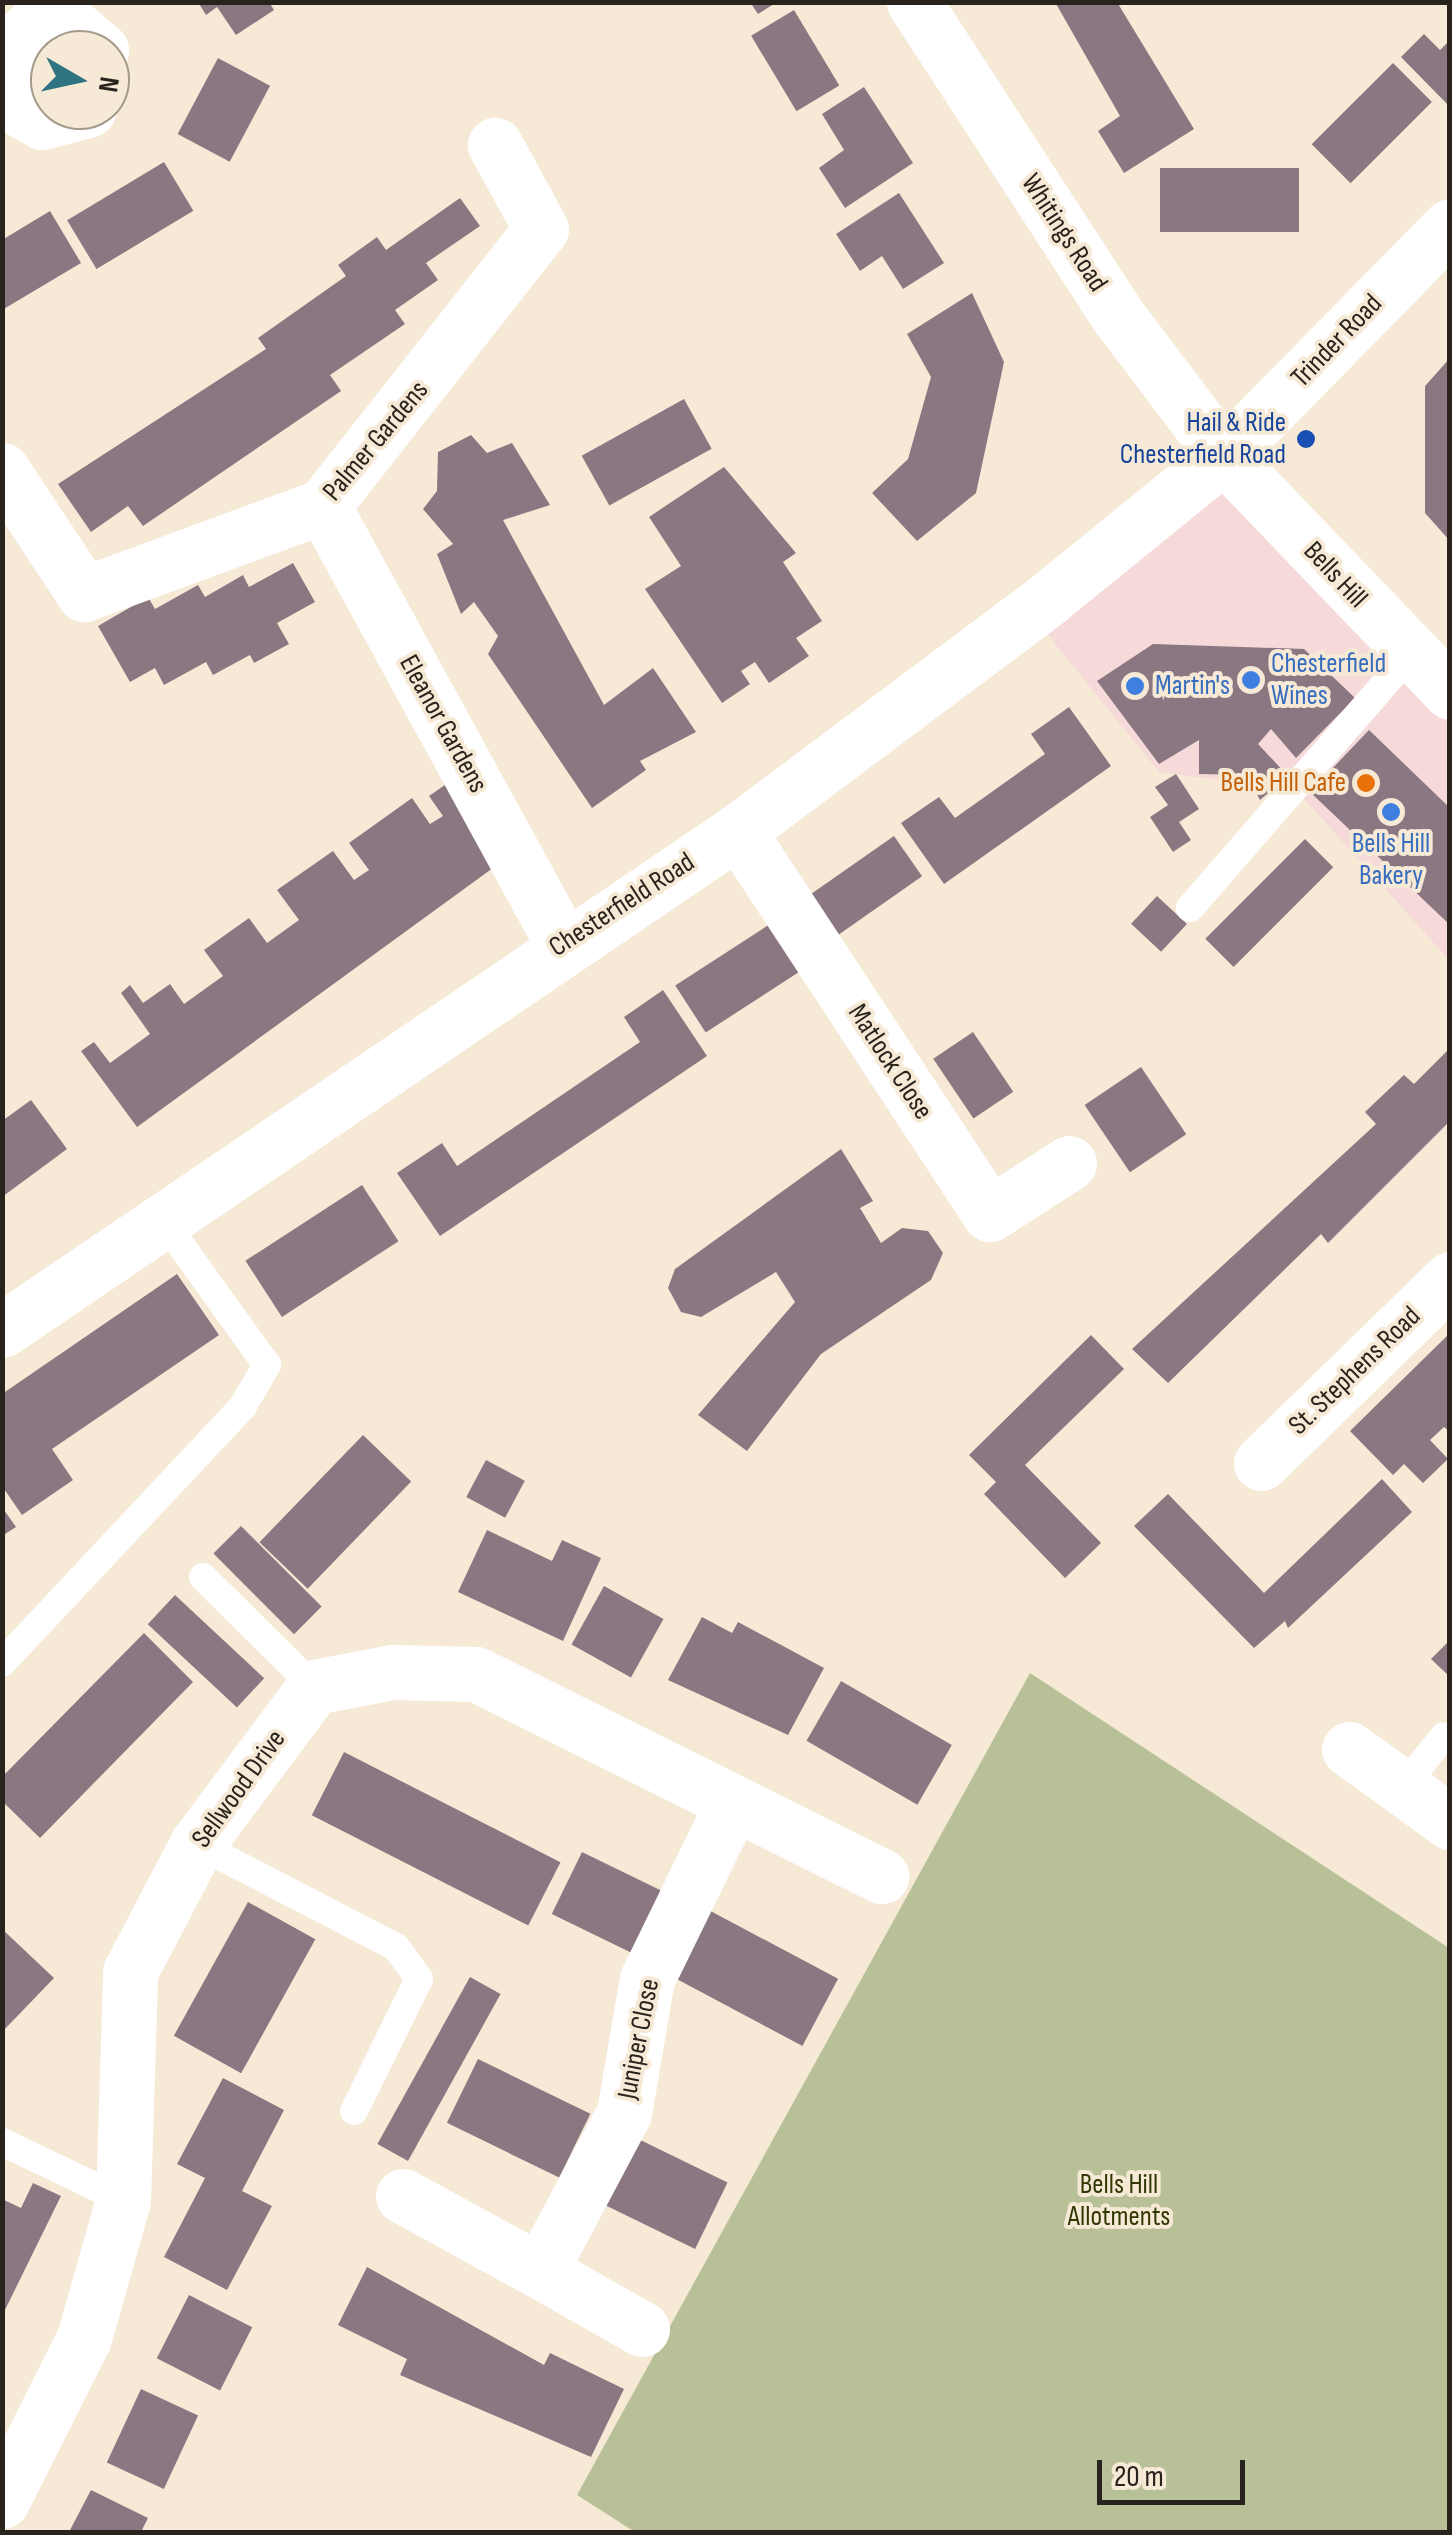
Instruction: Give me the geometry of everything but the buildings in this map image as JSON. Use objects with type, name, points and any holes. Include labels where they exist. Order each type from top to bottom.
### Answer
[{"type":"street","name":"Whitings Road","points":[[914,2],[1118,316],[1224,456]]},
{"type":"street","points":[[30,112],[5,90],[7,50],[37,22],[67,21],[78,30]]},
{"type":"street","name":"Palmer Gardens","points":[[2,470],[84,594],[323,506],[542,228],[495,145]]},
{"type":"street","name":"Trinder Road","points":[[1224,456],[1450,226]]},
{"type":"street","name":"Bells Hill","points":[[1224,456],[1410,655],[1450,692]]},
{"type":"street","name":"Chesterfield Road","points":[[2,1330],[160,1216],[562,942],[738,831],[1224,456]]},
{"type":"street","name":"Eleanor Gardens","points":[[323,506],[562,942]]},
{"type":"street","name":"Matlock Close","points":[[738,831],[990,1214],[1069,1163]]},
{"type":"street","name":"St. Stephens Road","points":[[1261,1464],[1450,1279]]},
{"type":"street","points":[[314,1687],[393,1672],[476,1674],[731,1807],[881,1876]]},
{"type":"street","name":"Sellwood Drive","points":[[9,2469],[84,2338],[123,2200],[130,1972],[197,1844],[314,1687]]},
{"type":"street","points":[[1349,1749],[1450,1822]]},
{"type":"street","name":"Juniper Close","points":[[540,2271],[624,2113],[647,1979],[731,1807]]},
{"type":"street","points":[[403,2196],[642,2330]]},
{"type":"lane","points":[[1190,908],[1410,655]]},
{"type":"lane","points":[[2,1663],[243,1406],[267,1365],[160,1216]]},
{"type":"lane","points":[[203,1577],[314,1687]]},
{"type":"lane","points":[[1401,1789],[1444,1736]]},
{"type":"lane","points":[[197,1844],[396,1947],[419,1979],[354,2111]]},
{"type":"lane","points":[[2,2142],[123,2200]]},
{"type":"shaded area","points":[[1223,458],[1449,692],[1449,960],[1296,790],[1159,772],[1030,613]]},
{"type":"green space","name":"Bells Hill Allotments","points":[[1030,1673],[1449,1948],[1449,2532],[635,2532],[577,2495]]},
{"type":"place","name":"Hail & Ride Chesterfield Road","points":[[1306,439]]},
{"type":"place","name":"Chesterfield Wines","points":[[1251,680]]},
{"type":"place","name":"Martin's","points":[[1135,686]]},
{"type":"place","name":"Bells Hill Cafe","points":[[1366,783]]},
{"type":"place","name":"Bells Hill Bakery","points":[[1391,812]]}]
